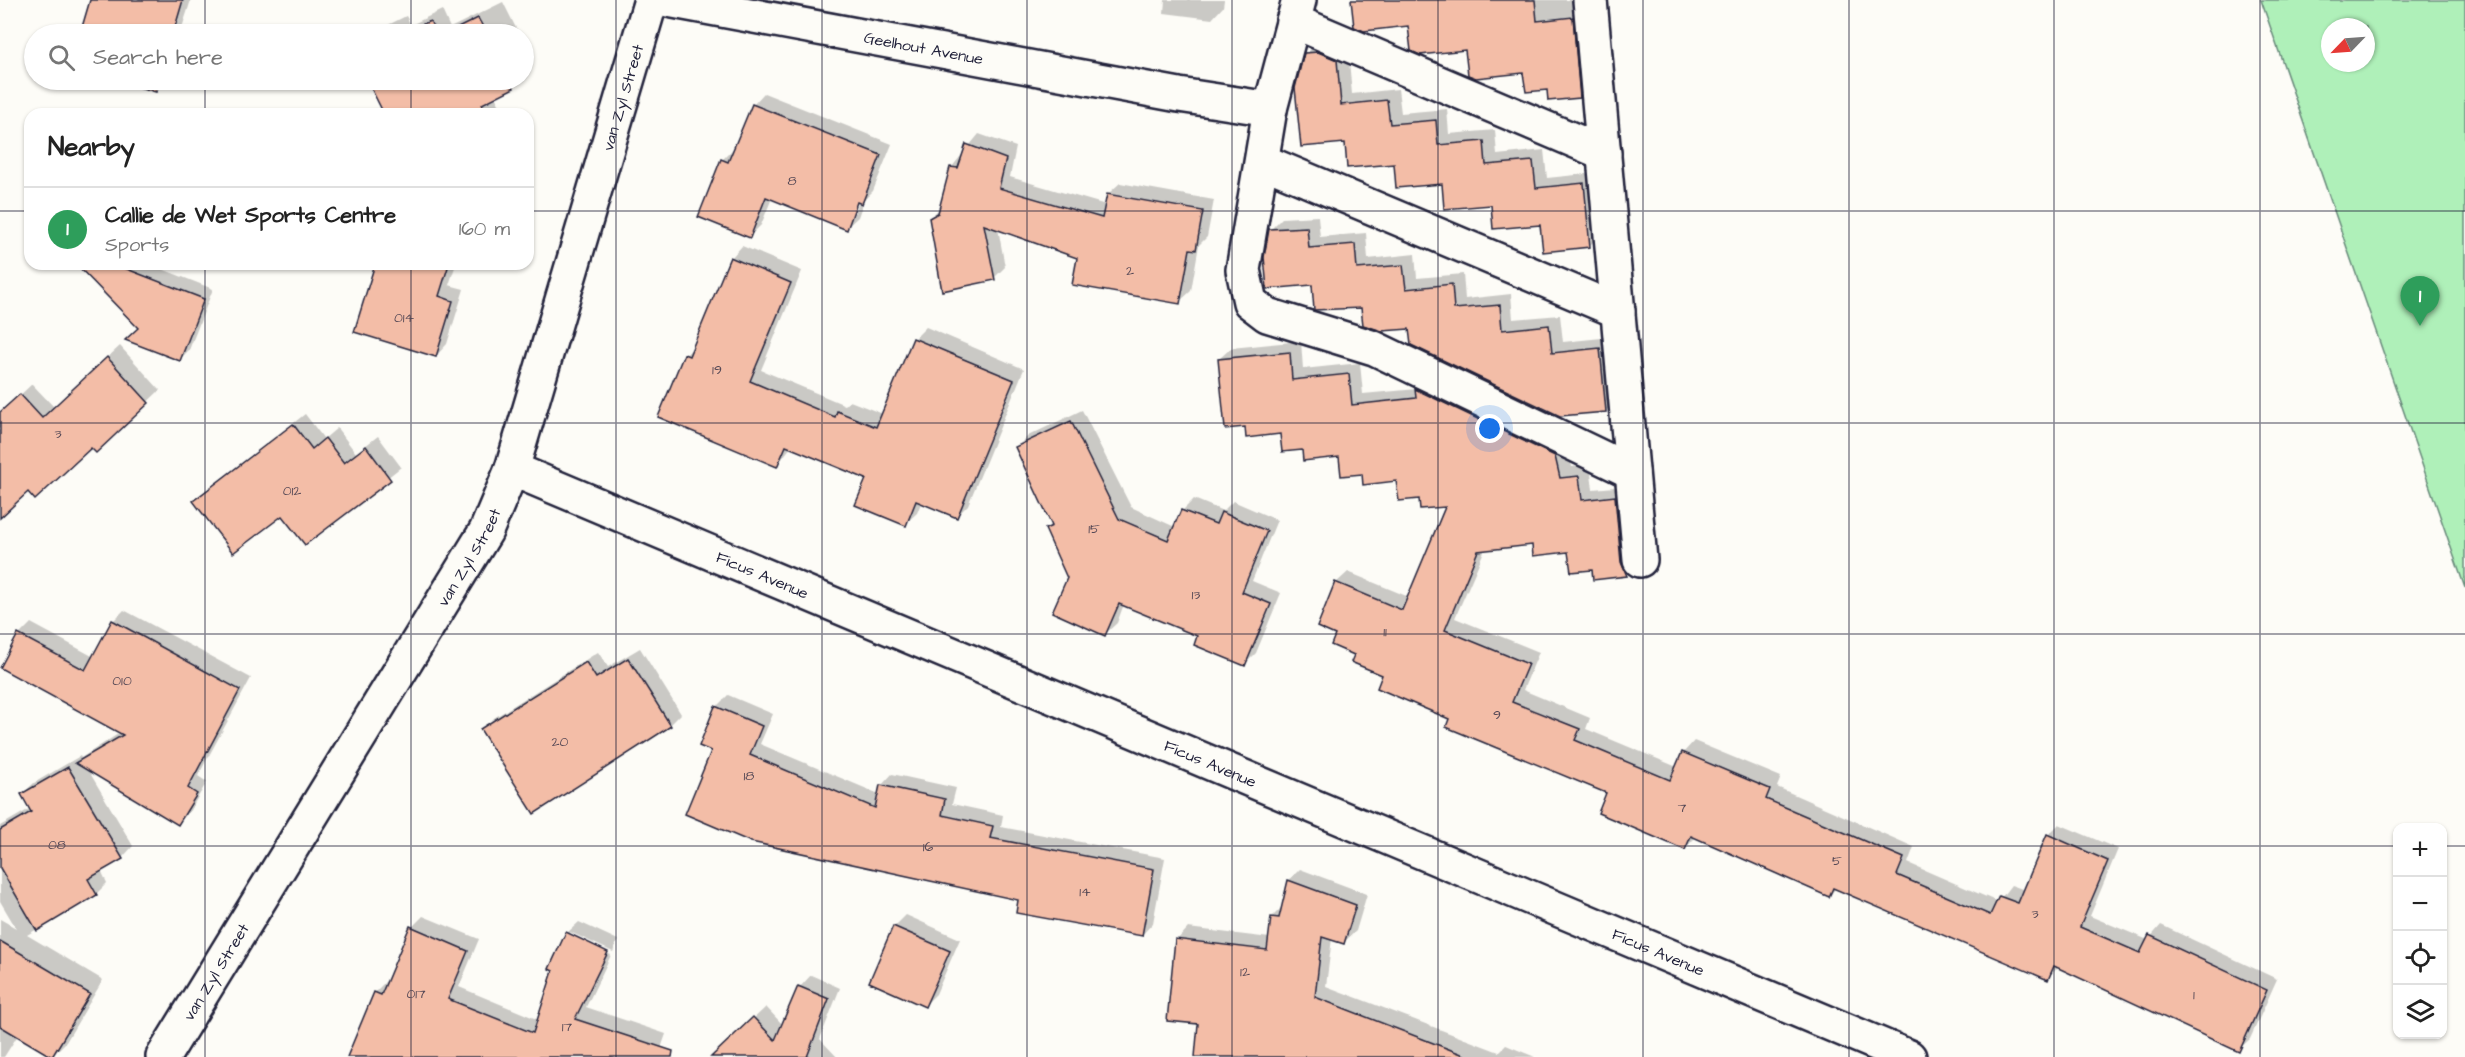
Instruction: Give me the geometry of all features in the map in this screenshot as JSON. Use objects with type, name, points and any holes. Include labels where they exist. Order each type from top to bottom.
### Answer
[{"type":"street","name":"van Zyl Street","points":[[164,1057],[486,531],[512,469],[651,0]]},
{"type":"street","name":"Geelhout Avenue","points":[[668,0],[1179,95],[1270,109]]},
{"type":"street","points":[[1590,0],[1640,560]]},
{"type":"street","points":[[1604,153],[1296,10],[1270,109],[1242,270],[1250,302],[1257,310],[1374,348],[1632,472]]},
{"type":"street","points":[[1262,161],[1618,311]]},
{"type":"street","name":"Ficus Avenue","points":[[512,469],[1909,1057]]},
{"type":"green space","points":[[2261,0],[2465,0],[2465,588]]},
{"type":"building","points":[[90,0],[183,0],[176,24],[83,24]]},
{"type":"building","points":[[1351,0],[1535,0],[1537,21],[1573,17],[1580,98],[1548,101],[1547,90],[1526,92],[1523,73],[1476,78],[1468,75],[1465,50],[1420,55],[1411,51],[1408,26],[1364,31],[1354,27]]},
{"type":"building","points":[[478,18],[481,24],[466,24]]},
{"type":"building","points":[[1318,52],[1337,60],[1341,105],[1387,100],[1390,124],[1436,120],[1438,145],[1484,141],[1486,165],[1533,161],[1536,188],[1584,183],[1590,247],[1543,252],[1540,225],[1493,229],[1491,205],[1444,209],[1442,184],[1396,188],[1394,164],[1347,168],[1345,143],[1301,147],[1295,88],[1304,53]]},
{"type":"building","points":[[372,90],[510,90],[482,104],[484,108],[381,108]]},
{"type":"building","points":[[752,104],[881,155],[862,204],[857,202],[847,230],[766,197],[750,238],[698,217],[721,159],[728,162]]},
{"type":"building","points":[[966,144],[1006,159],[999,188],[1102,218],[1107,194],[1203,211],[1196,250],[1190,249],[1180,304],[1072,285],[1077,258],[984,225],[995,280],[942,291],[929,218],[938,213],[950,167],[958,168]]},
{"type":"building","points":[[1307,227],[1309,248],[1355,244],[1357,269],[1403,265],[1406,289],[1452,284],[1454,309],[1500,305],[1502,330],[1549,325],[1552,353],[1600,348],[1606,412],[1560,416],[1411,345],[1409,329],[1382,331],[1363,325],[1361,308],[1314,310],[1312,285],[1267,289],[1264,257],[1269,229]]},
{"type":"building","points":[[730,257],[791,283],[750,381],[835,417],[837,411],[876,427],[913,338],[1014,380],[957,518],[916,501],[906,526],[855,505],[866,479],[786,446],[777,467],[658,417],[684,354],[689,356]]},
{"type":"building","points":[[82,270],[129,270],[204,299],[180,361],[125,340],[138,328]]},
{"type":"building","points":[[373,270],[447,270],[439,296],[453,301],[436,357],[354,332]]},
{"type":"building","points":[[1290,352],[1292,380],[1349,374],[1352,405],[1416,398],[1415,389],[1555,456],[1560,478],[1579,476],[1582,500],[1615,496],[1621,562],[1627,576],[1593,580],[1592,570],[1571,572],[1568,552],[1533,556],[1532,545],[1478,551],[1445,630],[1528,664],[1512,702],[1580,729],[1575,740],[1670,780],[1682,752],[1770,789],[1766,799],[1904,858],[1897,875],[1990,915],[1999,896],[2018,903],[2047,834],[2108,861],[2080,927],[2140,953],[2149,935],[2267,990],[2239,1052],[2054,966],[2048,980],[1833,888],[1829,897],[1691,836],[1685,850],[1598,813],[1606,793],[1446,727],[1449,719],[1377,688],[1382,675],[1351,662],[1354,655],[1331,645],[1335,635],[1317,627],[1335,582],[1402,610],[1445,507],[1420,509],[1419,499],[1399,501],[1396,481],[1363,485],[1362,474],[1341,476],[1339,457],[1303,461],[1302,450],[1282,452],[1280,434],[1246,438],[1245,427],[1225,429],[1218,359]]},
{"type":"building","points":[[107,357],[149,403],[96,453],[91,448],[35,500],[28,492],[0,518],[0,412],[20,394],[42,418]]},
{"type":"building","points":[[1071,421],[1119,519],[1168,540],[1181,510],[1216,524],[1221,512],[1267,531],[1242,592],[1271,604],[1245,666],[1194,645],[1197,636],[1119,604],[1105,636],[1052,612],[1067,578],[1045,529],[1052,526],[1015,447]]},
{"type":"building","points":[[293,424],[312,449],[325,438],[344,463],[366,446],[391,480],[305,545],[282,516],[233,553],[193,501]]},
{"type":"building","points":[[112,620],[240,690],[188,788],[197,794],[178,825],[75,763],[123,735],[0,668],[18,634],[85,670]]},
{"type":"building","points":[[628,658],[671,726],[534,814],[480,729],[586,662],[596,678]]},
{"type":"building","points":[[715,706],[762,726],[750,755],[875,808],[880,785],[945,799],[942,815],[993,826],[990,838],[1154,869],[1142,936],[1016,913],[1018,900],[751,842],[685,814],[711,751],[699,746]]},
{"type":"building","points":[[68,767],[123,859],[88,879],[97,895],[37,931],[0,868],[0,830],[31,812],[21,794]]},
{"type":"building","points":[[1288,880],[1356,905],[1344,944],[1322,937],[1315,997],[1464,1055],[1463,1057],[1195,1057],[1198,1024],[1167,1021],[1175,939],[1267,950],[1271,917],[1279,918]]},
{"type":"building","points":[[410,926],[468,951],[448,999],[533,1033],[553,971],[549,969],[566,932],[608,952],[575,1019],[673,1051],[672,1057],[347,1057],[374,992],[381,995]]},
{"type":"building","points":[[893,926],[950,951],[925,1007],[869,982]]},
{"type":"building","points":[[0,941],[90,994],[52,1057],[0,1026]]},
{"type":"building","points":[[798,986],[829,999],[807,1057],[711,1057],[753,1017],[775,1040]]},
{"type":"place","name":"Callie de Wet Sports Centre","points":[[2420,326]]}]
